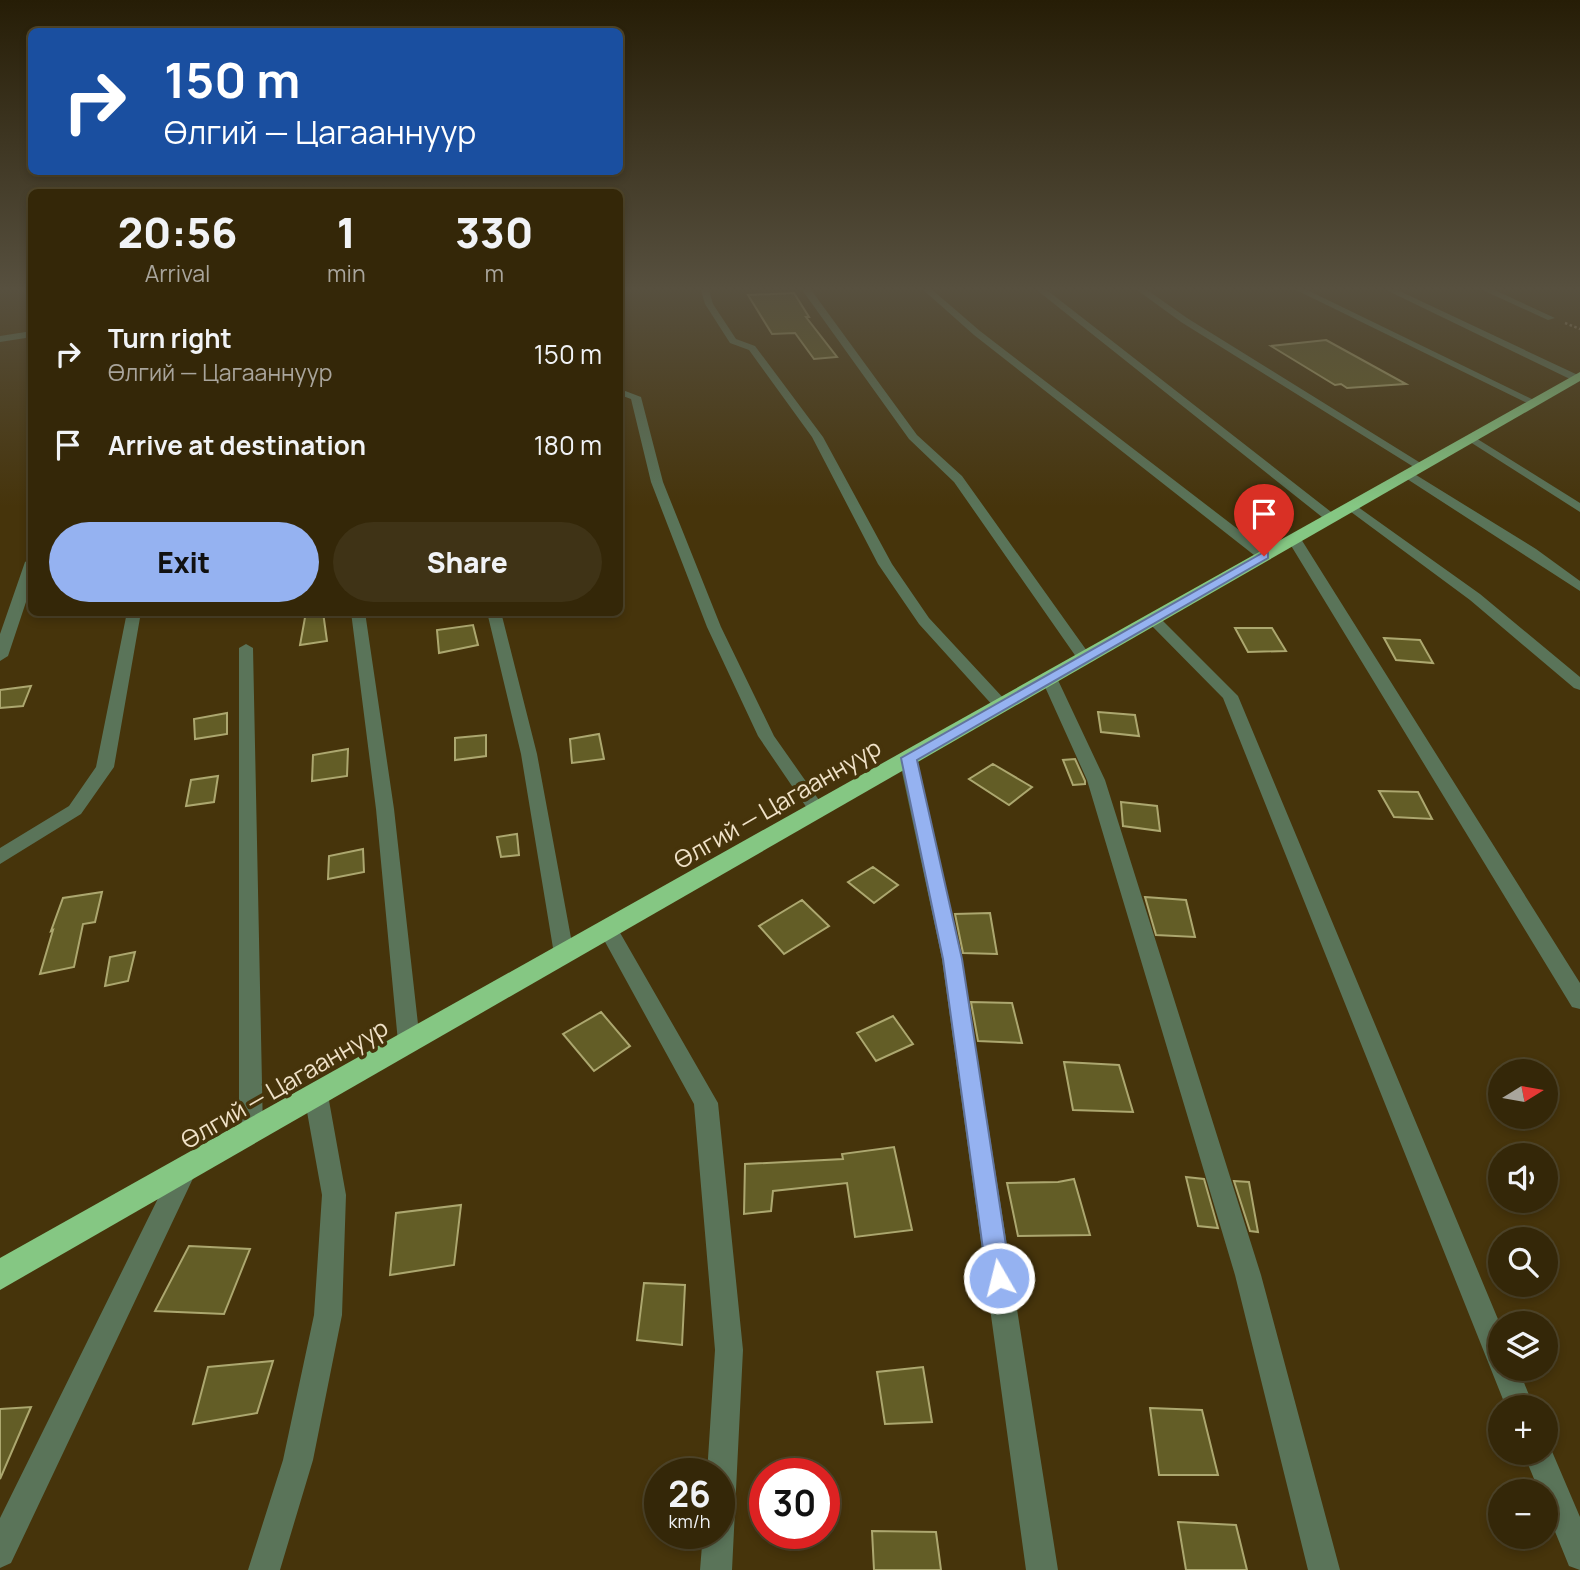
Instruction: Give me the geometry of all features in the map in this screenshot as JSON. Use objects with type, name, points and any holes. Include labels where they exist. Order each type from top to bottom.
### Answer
[{"type":"highway","name":"Өлгий — Цагааннуур","points":[[0,1275],[1578,377]]},
{"type":"street","points":[[761,360],[817,437],[885,564],[924,621],[1002,705]]},
{"type":"street","points":[[858,360],[914,437],[958,479],[1084,658]]},
{"type":"street","points":[[1012,360],[1264,556]]},
{"type":"street","points":[[1130,360],[1331,518]]},
{"type":"street","points":[[1246,360],[1414,470],[1580,587]]},
{"type":"street","points":[[1447,360],[1534,402]]},
{"type":"street","points":[[1542,360],[1578,377]]},
{"type":"street","points":[[623,393],[636,397],[657,482],[719,639],[766,736],[817,810]]},
{"type":"street","points":[[1471,438],[1580,508]]},
{"type":"street","points":[[1351,506],[1475,597],[1580,685]]},
{"type":"street","points":[[1294,539],[1580,1001]]},
{"type":"street","points":[[0,656],[28,574]]},
{"type":"street","points":[[0,858],[75,810],[105,767],[133,616]]},
{"type":"street","points":[[359,616],[385,809],[409,1042]]},
{"type":"street","points":[[495,616],[529,754],[564,954]]},
{"type":"street","points":[[1153,619],[1230,696],[1488,1329]]},
{"type":"street","points":[[246,648],[251,1132]]},
{"type":"street","points":[[1049,678],[1100,793],[1248,1275],[1324,1570]]},
{"type":"street","points":[[908,758],[952,959],[1042,1570]]},
{"type":"street","points":[[608,929],[706,1103],[729,1350],[723,1458]]},
{"type":"street","points":[[264,1570],[298,1460],[328,1315],[334,1195],[316,1096]]},
{"type":"street","points":[[0,1552],[185,1170]]},
{"type":"street","points":[[1543,1465],[1580,1555]]},
{"type":"street","points":[[716,1570],[718,1549]]},
{"type":"building","points":[[1294,360],[1363,360],[1406,384],[1347,388],[1341,384],[1335,385]]},
{"type":"building","points":[[305,616],[324,616],[327,641],[300,645]]},
{"type":"building","points":[[473,625],[478,645],[439,653],[437,630]]},
{"type":"building","points":[[1235,628],[1272,628],[1286,651],[1248,652]]},
{"type":"building","points":[[1384,638],[1420,640],[1433,663],[1396,660]]},
{"type":"building","points":[[31,686],[23,706],[0,708],[0,690]]},
{"type":"building","points":[[1098,712],[1135,715],[1139,736],[1101,732]]},
{"type":"building","points":[[227,713],[227,734],[195,739],[194,719]]},
{"type":"building","points":[[599,734],[604,759],[572,763],[570,739]]},
{"type":"building","points":[[486,735],[486,756],[455,760],[455,738]]},
{"type":"building","points":[[348,749],[347,776],[312,781],[313,755]]},
{"type":"building","points":[[1075,759],[1085,784],[1073,785],[1063,760]]},
{"type":"building","points":[[993,764],[1032,787],[1009,805],[969,779]]},
{"type":"building","points":[[218,776],[214,802],[186,806],[191,780]]},
{"type":"building","points":[[1379,791],[1418,792],[1432,819],[1394,817]]},
{"type":"building","points":[[1121,802],[1157,806],[1160,831],[1123,826]]},
{"type":"building","points":[[517,834],[519,855],[501,857],[497,837]]},
{"type":"building","points":[[363,849],[364,872],[328,879],[329,856]]},
{"type":"building","points":[[873,867],[898,885],[874,903],[848,882]]},
{"type":"building","points":[[102,892],[95,922],[83,924],[74,967],[40,974],[63,898]]},
{"type":"building","points":[[1145,897],[1186,900],[1195,937],[1156,935]]},
{"type":"building","points":[[802,900],[829,926],[784,954],[759,926]]},
{"type":"building","points":[[990,913],[997,954],[963,953],[955,914]]},
{"type":"building","points":[[135,952],[128,981],[105,986],[110,957]]},
{"type":"building","points":[[971,1002],[1012,1003],[1022,1043],[978,1041]]},
{"type":"building","points":[[601,1012],[630,1046],[594,1071],[563,1034]]},
{"type":"building","points":[[893,1016],[913,1044],[876,1061],[857,1033]]},
{"type":"building","points":[[1064,1062],[1119,1065],[1133,1112],[1073,1110]]},
{"type":"building","points":[[894,1147],[912,1230],[855,1237],[847,1183],[773,1191],[771,1211],[744,1214],[745,1164],[843,1159],[842,1154]]},
{"type":"building","points":[[1186,1177],[1204,1179],[1218,1228],[1198,1226]]},
{"type":"building","points":[[1074,1179],[1090,1235],[1018,1236],[1007,1183]]},
{"type":"building","points":[[1234,1181],[1249,1182],[1258,1232],[1250,1231]]},
{"type":"building","points":[[461,1205],[454,1265],[390,1275],[396,1213]]},
{"type":"building","points":[[189,1246],[250,1249],[224,1314],[155,1311]]},
{"type":"building","points":[[644,1283],[685,1285],[682,1345],[637,1340]]},
{"type":"building","points":[[273,1361],[257,1413],[193,1424],[208,1367]]},
{"type":"building","points":[[923,1367],[932,1422],[885,1424],[877,1372]]},
{"type":"building","points":[[31,1407],[0,1479],[0,1409]]},
{"type":"building","points":[[1150,1408],[1202,1410],[1218,1475],[1159,1475]]},
{"type":"building","points":[[1178,1522],[1236,1525],[1247,1570],[1186,1570]]},
{"type":"building","points":[[872,1531],[936,1532],[941,1570],[874,1570]]},
{"type":"route","points":[[999,1278],[952,959],[908,758],[1264,556]]}]
